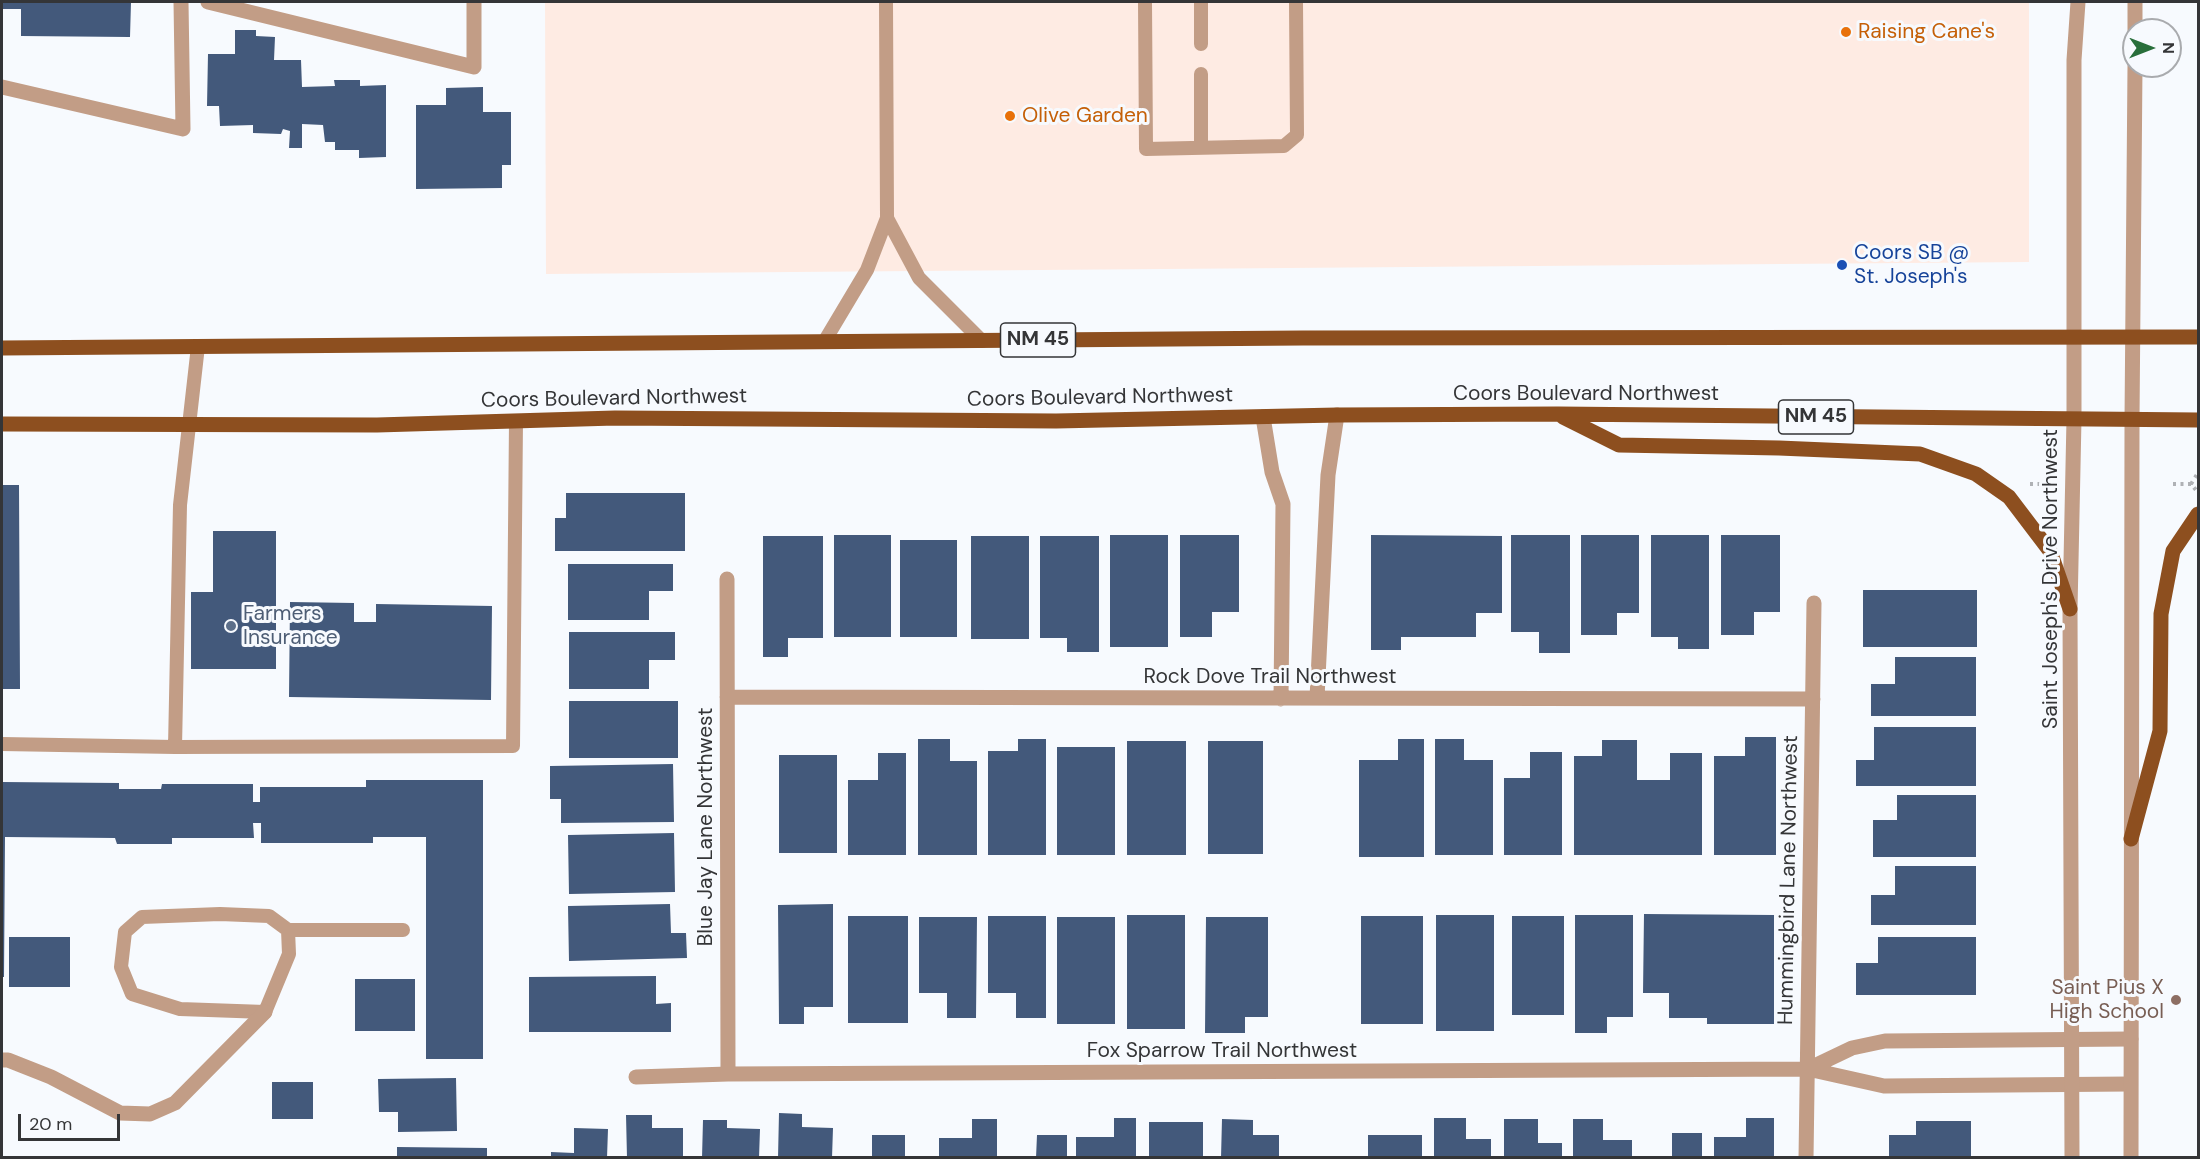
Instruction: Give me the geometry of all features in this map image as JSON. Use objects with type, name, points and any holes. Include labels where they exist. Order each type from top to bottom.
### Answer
[{"type":"main road","name":"NM 45","points":[[2,348],[982,341],[2199,337]]},
{"type":"main road","name":"Coors Boulevard Northwest","points":[[2,424],[188,426],[615,418],[1056,421],[1337,415],[1558,414],[2199,420]]},
{"type":"main road","points":[[1558,414],[1619,445],[1920,454],[1976,474],[2009,497],[2050,551],[2070,609]]},
{"type":"main road","points":[[2131,839],[2160,731],[2161,614],[2173,551],[2199,514]]},
{"type":"street","points":[[2,87],[183,129],[181,2]]},
{"type":"street","points":[[208,2],[474,68],[474,2]]},
{"type":"street","name":"Saint Joseph's Drive Northwest","points":[[2072,1158],[2070,609],[2074,418],[2074,60],[2078,2]]},
{"type":"street","points":[[2135,2],[2135,18]]},
{"type":"street","points":[[2131,1158],[2135,78]]},
{"type":"street","points":[[1317,698],[1328,475],[1337,415]]},
{"type":"street","points":[[1263,417],[1272,472],[1282,504],[1281,699]]},
{"type":"street","name":"Blue Jay Lane Northwest","points":[[727,579],[728,1074]]},
{"type":"street","name":"Hummingbird Lane Northwest","points":[[1806,1158],[1814,603]]},
{"type":"street","name":"Rock Dove Trail Northwest","points":[[727,697],[1813,699]]},
{"type":"street","points":[[2,1060],[9,1060],[51,1077],[120,1113],[150,1114],[175,1103],[265,1012]]},
{"type":"street","name":"Fox Sparrow Trail Northwest","points":[[1808,1069],[1852,1048],[1885,1041],[2131,1039]]},
{"type":"street","name":"Fox Sparrow Trail Northwest","points":[[636,1077],[728,1074],[1808,1069],[1884,1086],[2130,1084]]},
{"type":"lane","points":[[824,342],[867,270],[887,218],[886,2]]},
{"type":"lane","points":[[1145,2],[1146,149],[1284,146],[1297,135],[1296,2]]},
{"type":"lane","points":[[1201,2],[1201,44]]},
{"type":"lane","points":[[1201,74],[1201,147]]},
{"type":"lane","points":[[887,218],[919,278],[982,341]]},
{"type":"lane","points":[[175,747],[180,505],[198,346]]},
{"type":"lane","points":[[2,744],[175,747],[513,746],[516,421]]},
{"type":"lane","points":[[288,930],[290,954],[265,1012],[180,1009],[132,994],[121,967],[125,932],[142,917],[220,914],[269,916],[288,930],[403,930]]},
{"type":"path","points":[[2173,484],[2191,484],[2199,473]]},
{"type":"path","points":[[2022,484],[2047,484]]},
{"type":"shaded area","points":[[545,2],[2029,2],[2029,262],[546,274]]},
{"type":"building","points":[[2,2],[131,2],[130,37],[21,36],[21,9],[2,9]]},
{"type":"building","points":[[235,30],[256,30],[256,36],[275,37],[274,60],[301,60],[302,87],[335,86],[334,80],[360,80],[360,86],[386,85],[386,157],[359,158],[359,150],[335,150],[335,142],[325,142],[323,125],[302,124],[302,148],[289,148],[290,131],[283,129],[281,134],[253,133],[253,125],[220,126],[219,106],[207,106],[208,54],[235,54]]},
{"type":"building","points":[[483,87],[483,112],[511,112],[511,165],[502,165],[502,188],[416,189],[416,105],[446,105],[446,88]]},
{"type":"building","points":[[2,485],[19,485],[20,689],[2,689]]},
{"type":"building","points":[[566,493],[685,493],[685,551],[555,551],[555,518],[566,518]]},
{"type":"building","points":[[213,531],[276,531],[276,669],[191,669],[191,592],[213,592]]},
{"type":"building","points":[[834,535],[891,535],[891,637],[834,637]]},
{"type":"building","points":[[1110,535],[1168,535],[1168,647],[1110,647]]},
{"type":"building","points":[[1180,535],[1239,535],[1239,612],[1212,612],[1212,637],[1180,637]]},
{"type":"building","points":[[1371,535],[1502,536],[1502,613],[1476,613],[1476,637],[1401,637],[1401,650],[1371,650]]},
{"type":"building","points":[[1511,535],[1570,535],[1570,653],[1539,653],[1539,632],[1511,632]]},
{"type":"building","points":[[1581,535],[1639,535],[1639,613],[1617,613],[1617,635],[1581,635]]},
{"type":"building","points":[[1651,535],[1709,535],[1709,649],[1678,649],[1678,637],[1651,637]]},
{"type":"building","points":[[1721,535],[1780,535],[1780,612],[1754,612],[1754,635],[1721,635]]},
{"type":"building","points":[[763,536],[823,536],[823,638],[788,638],[788,657],[763,657]]},
{"type":"building","points":[[971,536],[1029,536],[1029,639],[971,639]]},
{"type":"building","points":[[1040,536],[1099,536],[1099,652],[1067,652],[1067,638],[1040,638]]},
{"type":"building","points":[[900,540],[957,540],[957,637],[900,637]]},
{"type":"building","points":[[568,564],[673,564],[673,591],[649,591],[649,620],[568,620]]},
{"type":"building","points":[[1863,590],[1977,590],[1977,647],[1863,647]]},
{"type":"building","points":[[290,602],[354,603],[354,622],[376,622],[376,604],[492,606],[491,700],[289,697]]},
{"type":"building","points":[[569,632],[675,632],[675,660],[649,660],[649,689],[569,689]]},
{"type":"building","points":[[1895,657],[1976,657],[1976,716],[1871,716],[1871,684],[1895,684]]},
{"type":"building","points":[[569,701],[678,701],[678,758],[569,758]]},
{"type":"building","points":[[1874,727],[1976,727],[1976,786],[1856,786],[1856,760],[1874,760]]},
{"type":"building","points":[[1745,737],[1776,737],[1776,855],[1714,855],[1714,756],[1745,756]]},
{"type":"building","points":[[918,739],[950,739],[950,761],[977,761],[977,855],[918,855]]},
{"type":"building","points":[[1018,739],[1046,739],[1046,855],[988,855],[988,751],[1018,751]]},
{"type":"building","points":[[1398,739],[1424,739],[1424,857],[1359,857],[1359,760],[1398,760]]},
{"type":"building","points":[[1435,739],[1464,739],[1464,760],[1493,760],[1493,855],[1435,855]]},
{"type":"building","points":[[1602,740],[1637,740],[1637,780],[1670,780],[1670,753],[1702,753],[1702,855],[1574,855],[1574,756],[1602,756]]},
{"type":"building","points":[[1127,741],[1186,741],[1186,855],[1127,855]]},
{"type":"building","points":[[1208,741],[1263,741],[1263,854],[1208,854]]},
{"type":"building","points":[[1057,747],[1115,747],[1115,855],[1057,855]]},
{"type":"building","points":[[1530,752],[1562,752],[1562,855],[1504,855],[1504,778],[1530,778]]},
{"type":"building","points":[[878,753],[906,753],[906,855],[848,855],[848,780],[878,780]]},
{"type":"building","points":[[779,755],[837,755],[837,853],[779,853]]},
{"type":"building","points":[[673,764],[674,822],[561,823],[561,799],[550,799],[550,766]]},
{"type":"building","points":[[366,780],[483,780],[483,1059],[426,1059],[426,837],[373,837],[373,843],[261,843],[261,823],[253,823],[254,838],[172,838],[172,844],[117,844],[115,838],[5,837],[4,977],[2,977],[2,782],[119,783],[119,789],[161,789],[162,784],[253,784],[253,802],[260,802],[260,787],[366,787]]},
{"type":"building","points":[[1897,795],[1976,795],[1976,857],[1873,857],[1873,820],[1897,820]]},
{"type":"building","points":[[674,833],[675,892],[569,894],[568,835]]},
{"type":"building","points":[[1895,866],[1976,866],[1976,925],[1871,925],[1871,895],[1895,895]]},
{"type":"building","points":[[670,904],[671,933],[686,933],[687,958],[569,961],[568,906]]},
{"type":"building","points":[[833,904],[833,1007],[804,1007],[804,1024],[779,1024],[778,905]]},
{"type":"building","points":[[1644,914],[1774,915],[1774,1024],[1707,1024],[1707,1018],[1669,1018],[1669,993],[1643,993]]},
{"type":"building","points":[[1127,915],[1185,915],[1185,1029],[1127,1029]]},
{"type":"building","points":[[1436,915],[1494,915],[1494,1031],[1436,1031]]},
{"type":"building","points":[[1575,915],[1633,915],[1633,1017],[1607,1017],[1607,1033],[1575,1033]]},
{"type":"building","points":[[848,916],[908,916],[908,1023],[848,1023]]},
{"type":"building","points":[[988,916],[1046,916],[1046,1018],[1016,1018],[1016,993],[988,993]]},
{"type":"building","points":[[1361,916],[1423,916],[1423,1024],[1361,1024]]},
{"type":"building","points":[[1512,916],[1564,916],[1564,1015],[1512,1015]]},
{"type":"building","points":[[919,917],[977,917],[976,1018],[947,1018],[947,993],[919,993]]},
{"type":"building","points":[[1057,917],[1115,917],[1115,1024],[1057,1024]]},
{"type":"building","points":[[1206,917],[1268,917],[1268,1017],[1245,1017],[1245,1033],[1205,1033]]},
{"type":"building","points":[[9,937],[70,937],[70,987],[9,987]]},
{"type":"building","points":[[1878,937],[1976,937],[1976,995],[1856,995],[1856,963],[1878,963]]},
{"type":"building","points":[[656,976],[656,1004],[671,1003],[671,1032],[529,1032],[529,977]]},
{"type":"building","points":[[355,979],[415,979],[415,1031],[355,1031]]},
{"type":"building","points":[[456,1078],[457,1131],[398,1132],[398,1112],[379,1112],[378,1079]]},
{"type":"building","points":[[272,1082],[313,1082],[313,1119],[272,1119]]},
{"type":"building","points":[[779,1113],[802,1114],[802,1127],[833,1128],[832,1158],[778,1158]]},
{"type":"building","points":[[626,1115],[652,1115],[652,1128],[683,1128],[683,1158],[627,1158]]},
{"type":"building","points":[[1114,1118],[1136,1118],[1136,1158],[1076,1158],[1076,1137],[1114,1137]]},
{"type":"building","points":[[1434,1118],[1466,1118],[1466,1139],[1491,1139],[1491,1158],[1434,1158]]},
{"type":"building","points":[[1746,1118],[1774,1118],[1774,1158],[1714,1158],[1714,1137],[1746,1137]]},
{"type":"building","points":[[972,1119],[997,1119],[997,1158],[939,1158],[939,1138],[972,1138]]},
{"type":"building","points":[[1222,1119],[1253,1120],[1253,1135],[1279,1135],[1279,1158],[1221,1158]]},
{"type":"building","points":[[1504,1119],[1538,1119],[1538,1143],[1562,1143],[1562,1158],[1504,1158]]},
{"type":"building","points":[[1573,1119],[1603,1119],[1603,1140],[1632,1140],[1632,1158],[1573,1158]]},
{"type":"building","points":[[703,1120],[727,1120],[727,1128],[760,1129],[759,1158],[702,1158]]},
{"type":"building","points":[[1916,1121],[1971,1121],[1971,1158],[1889,1158],[1889,1135],[1916,1135]]},
{"type":"building","points":[[1149,1122],[1203,1122],[1203,1158],[1149,1158]]},
{"type":"building","points":[[574,1128],[608,1129],[607,1158],[551,1158],[551,1152],[574,1153]]},
{"type":"building","points":[[1672,1133],[1702,1133],[1702,1158],[1672,1158]]},
{"type":"building","points":[[872,1135],[905,1135],[905,1158],[872,1158]]},
{"type":"building","points":[[1037,1135],[1067,1135],[1067,1158],[1036,1158]]},
{"type":"building","points":[[1368,1135],[1422,1135],[1422,1158],[1368,1158]]},
{"type":"building","points":[[397,1147],[487,1148],[487,1158],[397,1158]]},
{"type":"place","name":"Raising Cane's","points":[[1846,32]]},
{"type":"place","name":"Olive Garden","points":[[1010,116]]},
{"type":"place","name":"Coors SB @ St. Joseph's","points":[[1842,265]]},
{"type":"place","name":"Farmers Insurance","points":[[231,626]]},
{"type":"place","name":"Saint Pius X High School","points":[[2176,1000]]}]
